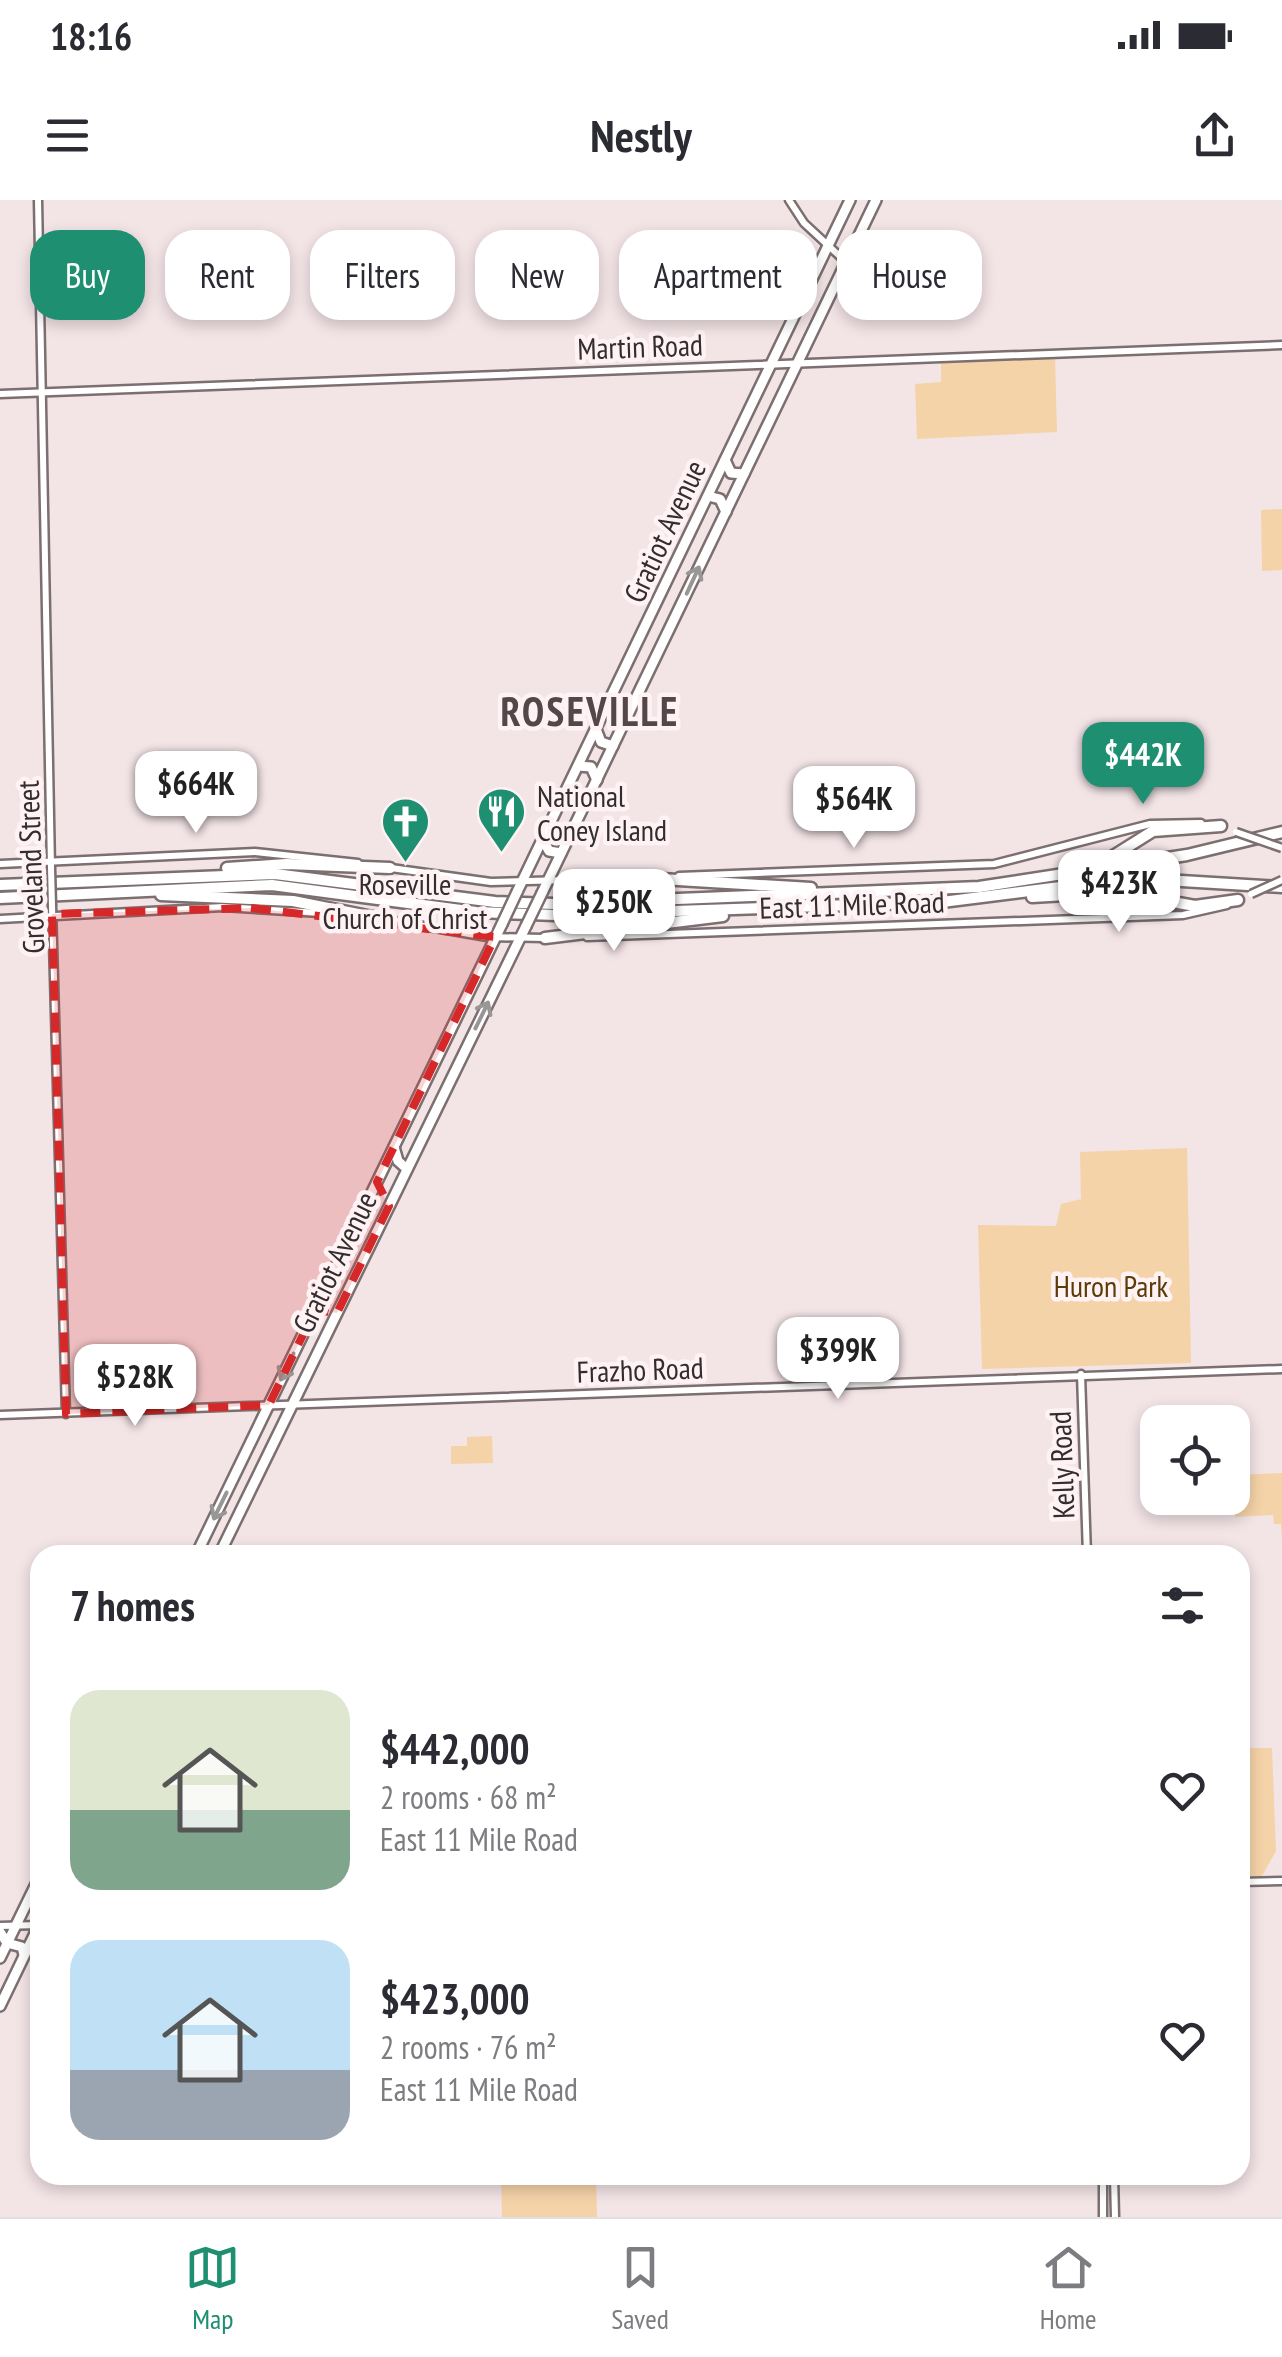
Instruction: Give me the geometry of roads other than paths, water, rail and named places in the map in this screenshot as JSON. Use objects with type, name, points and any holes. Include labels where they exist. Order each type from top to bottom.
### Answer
[{"type":"highway","points":[[1004,883],[1103,861],[1161,829],[1221,826]]},
{"type":"highway","points":[[0,885],[300,875],[466,899],[536,903],[927,890],[1004,883],[1187,855],[1282,832]]},
{"type":"highway","points":[[132,878],[286,864],[390,868]]},
{"type":"highway","points":[[1001,896],[1156,877],[1282,883]]},
{"type":"highway","points":[[646,878],[927,890]]},
{"type":"highway","points":[[0,898],[288,886],[526,915],[818,907],[1116,892],[1195,906],[1238,900]]},
{"type":"highway","points":[[64,893],[272,898],[388,920]]},
{"type":"highway","points":[[546,938],[818,907]]},
{"type":"main road","name":"Gratiot Avenue","points":[[201,1545],[850,200]]},
{"type":"main road","name":"Gratiot Avenue","points":[[861,230],[876,200]]},
{"type":"main road","name":"Gratiot Avenue","points":[[224,1545],[837,281]]},
{"type":"main road","points":[[793,321],[795,336],[809,339]]},
{"type":"main road","points":[[761,388],[775,390],[779,400]]},
{"type":"main road","points":[[726,460],[731,473],[744,474]]},
{"type":"main road","points":[[708,496],[720,498],[726,512]]},
{"type":"main road","points":[[652,614],[656,628],[668,631]]},
{"type":"main road","points":[[632,655],[642,656],[650,670]]},
{"type":"main road","points":[[596,729],[601,742],[613,746]]},
{"type":"main road","points":[[578,766],[591,768],[596,780]]},
{"type":"main road","points":[[542,838],[549,852],[562,852]]},
{"type":"main road","points":[[478,975],[490,976],[496,986]]},
{"type":"main road","points":[[447,1038],[454,1048],[466,1049]]},
{"type":"main road","points":[[420,1095],[431,1098],[436,1108]]},
{"type":"main road","points":[[394,1147],[398,1160],[407,1169]]},
{"type":"main road","points":[[375,1186],[392,1200]]},
{"type":"main road","points":[[320,1300],[326,1311],[337,1312]]},
{"type":"main road","points":[[308,1323],[320,1326],[326,1336]]},
{"type":"main road","points":[[252,1439],[256,1451],[266,1458]]},
{"type":"main road","points":[[242,1460],[252,1461],[259,1474]]},
{"type":"main road","points":[[204,1538],[207,1545]]},
{"type":"main road","points":[[0,1958],[30,1896]]},
{"type":"main road","points":[[0,1929],[7,1943]]},
{"type":"main road","points":[[7,1943],[19,1945],[24,1955]]},
{"type":"main road","points":[[0,2006],[30,1944]]},
{"type":"street","name":"Groveland Street","points":[[38,200],[66,1414]]},
{"type":"street","points":[[789,200],[804,223],[837,253]]},
{"type":"street","name":"Martin Road","points":[[0,394],[1282,346]]},
{"type":"street","name":"East 11 Mile Road","points":[[0,864],[255,852],[519,887],[547,882],[994,864],[1150,824],[1221,826],[1282,848]]},
{"type":"street","name":"East 11 Mile Road","points":[[0,918],[52,910],[251,908],[388,920],[496,938],[546,938],[1184,915],[1210,911],[1282,883]]},
{"type":"street","name":"Frazho Road","points":[[0,1415],[1282,1368]]},
{"type":"street","name":"Kelly Road","points":[[1081,1374],[1087,1545]]},
{"type":"street","points":[[1250,1882],[1282,1881]]},
{"type":"street","points":[[0,1929],[30,1925]]},
{"type":"street","points":[[1103,2185],[1104,2217]]},
{"type":"street","points":[[1114,2185],[1115,2217]]},
{"type":"place","name":"National Coney Island","points":[[502,854]]},
{"type":"place","name":"Roseville Church of Christ","points":[[405,864]]},
{"type":"district","name":"ROSEVILLE","points":[[590,711]]},
{"type":"park label","name":"Huron Park","points":[[1111,1285]]}]
